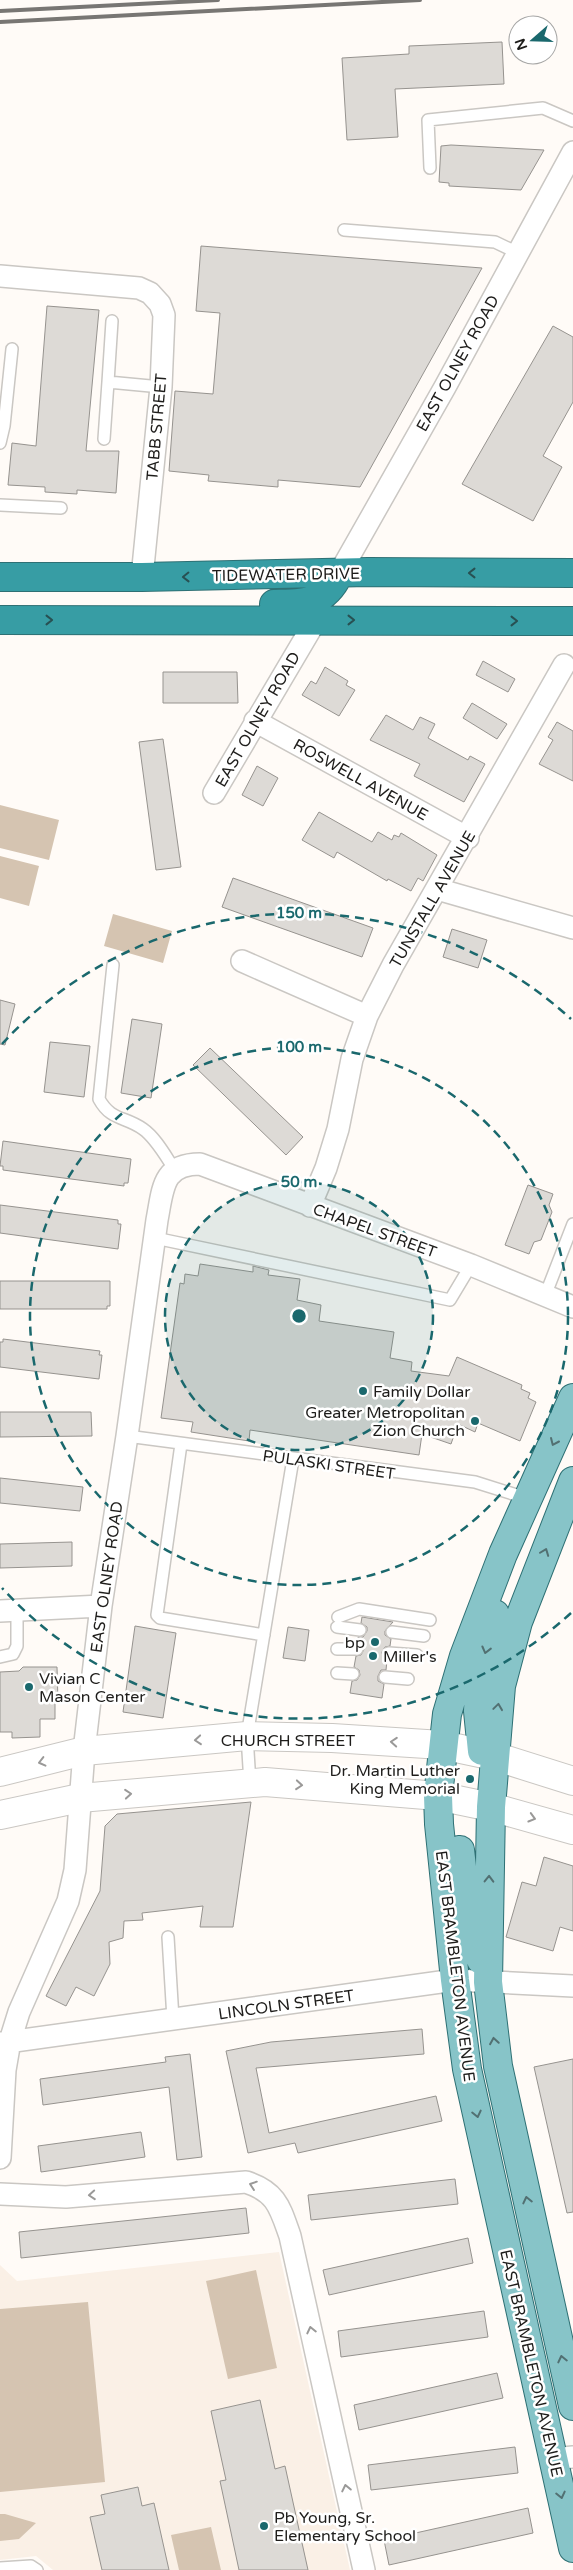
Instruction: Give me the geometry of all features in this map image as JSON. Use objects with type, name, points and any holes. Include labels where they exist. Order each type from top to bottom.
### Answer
[{"type":"highway","name":"TIDEWATER DRIVE","points":[[0,578],[573,573]]},
{"type":"highway","points":[[134,620],[208,605],[296,603],[316,600],[325,595],[339,574]]},
{"type":"highway","points":[[0,620],[573,622]]},
{"type":"main road","name":"EAST BRAMBLETON AVENUE","points":[[573,1398],[497,1568],[461,1664],[447,1714],[442,1746],[445,1797],[439,1824],[455,1980],[474,2102],[563,2458],[573,2548]]},
{"type":"main road","name":"EAST BRAMBLETON AVENUE","points":[[573,1481],[518,1622],[501,1686],[488,1755],[491,1806],[488,1982],[498,2066],[573,2406]]},
{"type":"main road","points":[[488,1755],[478,1710],[480,1676],[498,1603],[497,1568]]},
{"type":"main road","name":"CHURCH STREET","points":[[0,1772],[84,1751],[247,1736],[332,1738],[442,1746],[488,1755],[573,1781]]},
{"type":"main road","points":[[0,1815],[80,1798],[265,1782],[445,1797],[491,1806],[573,1830]]},
{"type":"main road","points":[[445,1797],[469,1928],[488,1982]]},
{"type":"street","name":"EAST OLNEY ROAD","points":[[339,574],[573,152]]},
{"type":"street","name":"TABB STREET","points":[[0,276],[139,288],[150,293],[160,304],[164,315],[161,387],[142,578]]},
{"type":"street","name":"EAST OLNEY ROAD","points":[[214,793],[316,620]]},
{"type":"street","name":"TUNSTALL AVENUE","points":[[367,1016],[393,966],[468,838],[564,665]]},
{"type":"street","name":"ROSWELL AVENUE","points":[[255,721],[468,838]]},
{"type":"street","points":[[437,889],[573,928]]},
{"type":"street","points":[[242,961],[367,1016],[352,1059],[338,1129],[326,1168],[310,1206]]},
{"type":"street","name":"CHAPEL STREET","points":[[175,1170],[186,1164],[200,1164],[471,1265],[573,1307]]},
{"type":"street","name":"EAST OLNEY ROAD","points":[[0,2158],[5,2042],[68,1901],[75,1870],[84,1751],[100,1606],[128,1436],[163,1185],[175,1170]]},
{"type":"street","points":[[9,1611],[100,1606]]},
{"type":"street","name":"LINCOLN STREET","points":[[5,2042],[455,1980],[573,1986]]},
{"type":"street","points":[[0,2194],[66,2197],[246,2182],[260,2186],[271,2194],[280,2206],[290,2236],[364,2570]]},
{"type":"lane","points":[[430,168],[428,120],[543,108],[573,121]]},
{"type":"lane","points":[[344,230],[496,242],[518,253]]},
{"type":"lane","points":[[104,439],[112,321]]},
{"type":"lane","points":[[0,443],[4,426],[12,349]]},
{"type":"lane","points":[[108,382],[161,387]]},
{"type":"lane","points":[[0,505],[61,508]]},
{"type":"lane","points":[[113,965],[99,1099],[105,1110],[114,1117],[129,1121],[145,1130],[175,1170]]},
{"type":"lane","points":[[545,1296],[572,1231]]},
{"type":"lane","points":[[155,1238],[450,1300],[471,1265]]},
{"type":"lane","points":[[566,1248],[573,1257]]},
{"type":"lane","name":"PULASKI STREET","points":[[128,1436],[475,1482],[529,1498]]},
{"type":"lane","points":[[181,1444],[157,1615],[160,1618],[264,1636]]},
{"type":"lane","points":[[250,1783],[247,1736],[293,1459]]},
{"type":"lane","points":[[360,1630],[338,1622],[359,1609],[430,1620]]},
{"type":"lane","points":[[0,1657],[13,1654],[17,1646],[9,1611]]},
{"type":"lane","points":[[392,1632],[424,1636]]},
{"type":"lane","points":[[337,1649],[357,1650]]},
{"type":"lane","points":[[388,1653],[417,1656]]},
{"type":"lane","points":[[337,1673],[353,1674]]},
{"type":"lane","points":[[385,1677],[408,1679]]},
{"type":"lane","points":[[168,1937],[173,2020]]},
{"type":"lane","points":[[0,2568],[31,2566],[37,2570]]},
{"type":"shaded area","points":[[0,805],[59,820],[49,860],[0,848]]},
{"type":"shaded area","points":[[0,856],[39,866],[29,906],[0,898]]},
{"type":"shaded area","points":[[113,914],[172,931],[163,963],[104,946]]},
{"type":"shaded area","points":[[279,2252],[350,2570],[53,2570],[36,2556],[0,2560],[0,2265],[17,2281]]},
{"type":"shaded area","points":[[256,2270],[277,2368],[228,2379],[206,2281]]},
{"type":"shaded area","points":[[88,2302],[105,2482],[0,2492],[0,2309]]},
{"type":"shaded area","points":[[0,2514],[36,2523],[19,2539],[0,2541]]},
{"type":"shaded area","points":[[211,2527],[221,2570],[179,2570],[171,2535]]},
{"type":"building","points":[[502,42],[504,84],[395,89],[398,137],[347,140],[342,58],[409,54],[409,46]]},
{"type":"building","points":[[441,146],[544,150],[521,190],[449,186],[449,183],[439,182]]},
{"type":"building","points":[[201,246],[482,268],[360,487],[278,480],[278,487],[208,481],[209,475],[169,471],[175,391],[213,394],[220,313],[196,311]]},
{"type":"building","points":[[47,306],[99,310],[86,451],[119,451],[116,493],[77,490],[77,494],[45,492],[45,487],[8,485],[12,443],[36,446]]},
{"type":"building","points":[[553,326],[573,337],[573,402],[543,456],[562,467],[533,521],[462,484]]},
{"type":"building","points":[[483,661],[515,679],[508,692],[476,675]]},
{"type":"building","points":[[325,667],[348,681],[346,685],[355,690],[339,716],[302,695],[311,681],[316,684]]},
{"type":"building","points":[[163,672],[237,672],[238,703],[163,703]]},
{"type":"building","points":[[472,703],[507,724],[497,739],[463,718]]},
{"type":"building","points":[[386,715],[413,730],[420,717],[435,724],[428,738],[468,760],[470,756],[485,764],[464,802],[414,776],[420,764],[370,740]]},
{"type":"building","points":[[557,722],[573,731],[573,781],[539,764],[553,740],[548,737]]},
{"type":"building","points":[[163,739],[181,867],[156,870],[139,742]]},
{"type":"building","points":[[257,766],[278,778],[263,806],[242,795]]},
{"type":"building","points":[[319,812],[372,842],[378,832],[392,840],[394,835],[399,837],[401,833],[437,855],[423,881],[418,878],[411,891],[388,879],[387,881],[337,852],[334,858],[302,840]]},
{"type":"building","points":[[233,878],[373,928],[362,957],[222,907]]},
{"type":"building","points":[[452,929],[487,940],[478,968],[443,957]]},
{"type":"building","points":[[0,1000],[15,1004],[5,1045],[0,1044]]},
{"type":"building","points":[[132,1019],[162,1024],[151,1098],[121,1093]]},
{"type":"building","points":[[50,1042],[90,1046],[84,1097],[44,1092]]},
{"type":"building","points":[[210,1048],[303,1137],[286,1155],[193,1065]]},
{"type":"building","points":[[3,1141],[131,1159],[128,1183],[124,1183],[124,1186],[3,1170],[3,1166],[0,1166]]},
{"type":"building","points":[[528,1185],[553,1194],[549,1205],[552,1212],[541,1240],[534,1242],[529,1254],[505,1245]]},
{"type":"building","points":[[0,1205],[118,1220],[118,1224],[121,1224],[118,1249],[0,1233]]},
{"type":"building","points":[[200,1264],[253,1272],[253,1266],[269,1270],[268,1275],[300,1279],[297,1300],[321,1305],[319,1321],[394,1332],[390,1358],[412,1362],[411,1371],[449,1376],[457,1357],[522,1385],[521,1389],[530,1393],[528,1398],[536,1402],[520,1441],[478,1423],[475,1432],[458,1424],[451,1444],[422,1434],[419,1455],[250,1430],[249,1441],[191,1432],[193,1422],[161,1418],[180,1283],[184,1284],[185,1274],[198,1276]]},
{"type":"building","points":[[0,1281],[110,1281],[110,1306],[107,1306],[107,1309],[0,1309]]},
{"type":"building","points":[[3,1339],[100,1351],[99,1355],[102,1355],[99,1379],[0,1367],[0,1342],[3,1342]]},
{"type":"building","points":[[0,1412],[91,1412],[92,1436],[0,1437]]},
{"type":"building","points":[[0,1478],[83,1487],[80,1511],[0,1503]]},
{"type":"building","points":[[72,1542],[72,1566],[0,1568],[0,1544]]},
{"type":"building","points":[[362,1617],[393,1622],[385,1631],[385,1635],[391,1639],[390,1646],[385,1647],[382,1652],[383,1657],[387,1660],[386,1670],[381,1670],[378,1676],[378,1681],[384,1684],[382,1698],[350,1693],[352,1681],[357,1680],[360,1675],[359,1670],[354,1667],[356,1656],[361,1655],[364,1649],[363,1645],[358,1642],[358,1637],[363,1637],[367,1631],[367,1627],[361,1623]]},
{"type":"building","points":[[135,1626],[176,1633],[163,1718],[123,1712]]},
{"type":"building","points":[[288,1627],[309,1630],[305,1661],[283,1658]]},
{"type":"building","name":"Vivian C Mason Center","points":[[23,1667],[57,1667],[58,1702],[55,1702],[55,1719],[40,1719],[40,1737],[12,1738],[12,1732],[0,1732],[0,1672],[19,1671]]},
{"type":"building","points":[[251,1802],[233,1927],[200,1927],[203,1906],[142,1913],[143,1920],[124,1921],[123,1938],[109,1942],[110,1964],[94,1996],[76,1987],[66,2006],[46,1996],[100,1891],[105,1826],[117,1814]]},
{"type":"building","points":[[544,1857],[573,1866],[573,1931],[560,1927],[553,1951],[506,1937],[522,1882],[536,1886]]},
{"type":"building","points":[[422,2029],[424,2054],[256,2068],[269,2133],[436,2096],[442,2121],[298,2153],[295,2143],[248,2153],[226,2051],[271,2042]]},
{"type":"building","points":[[190,2054],[202,2157],[177,2160],[169,2087],[43,2105],[40,2079],[166,2062],[165,2057]]},
{"type":"building","points":[[573,2059],[573,2212],[567,2213],[534,2067]]},
{"type":"building","points":[[141,2132],[145,2157],[41,2172],[38,2146]]},
{"type":"building","points":[[455,2179],[458,2204],[311,2220],[308,2195]]},
{"type":"building","points":[[246,2208],[249,2233],[21,2258],[19,2232]]},
{"type":"building","points":[[468,2238],[473,2263],[329,2295],[323,2270]]},
{"type":"building","points":[[484,2311],[488,2337],[341,2357],[338,2331]]},
{"type":"building","points":[[497,2373],[503,2398],[359,2430],[354,2405]]},
{"type":"building","name":"Pb Young, Sr. Elementary School","points":[[260,2400],[275,2469],[285,2466],[308,2570],[239,2570],[220,2481],[226,2480],[211,2411]]},
{"type":"building","points":[[515,2447],[518,2473],[371,2490],[368,2465]]},
{"type":"building","points":[[138,2487],[142,2506],[154,2503],[169,2570],[102,2570],[90,2517],[105,2514],[101,2495]]},
{"type":"building","points":[[528,2508],[533,2533],[389,2565],[384,2540]]},
{"type":"railway","points":[[0,11],[218,0]]},
{"type":"railway","points":[[0,22],[420,0]]},
{"type":"place","name":"Family Dollar","points":[[363,1391]]},
{"type":"place","name":"Greater Metropolitan Zion Church","points":[[475,1421]]},
{"type":"place","name":"bp","points":[[375,1642]]},
{"type":"place","name":"Miller's","points":[[373,1656]]},
{"type":"place","name":"Vivian C Mason Center","points":[[29,1687]]},
{"type":"place","name":"Dr. Martin Luther King Memorial","points":[[470,1779]]},
{"type":"place","name":"Pb Young, Sr. Elementary School","points":[[264,2526]]}]
